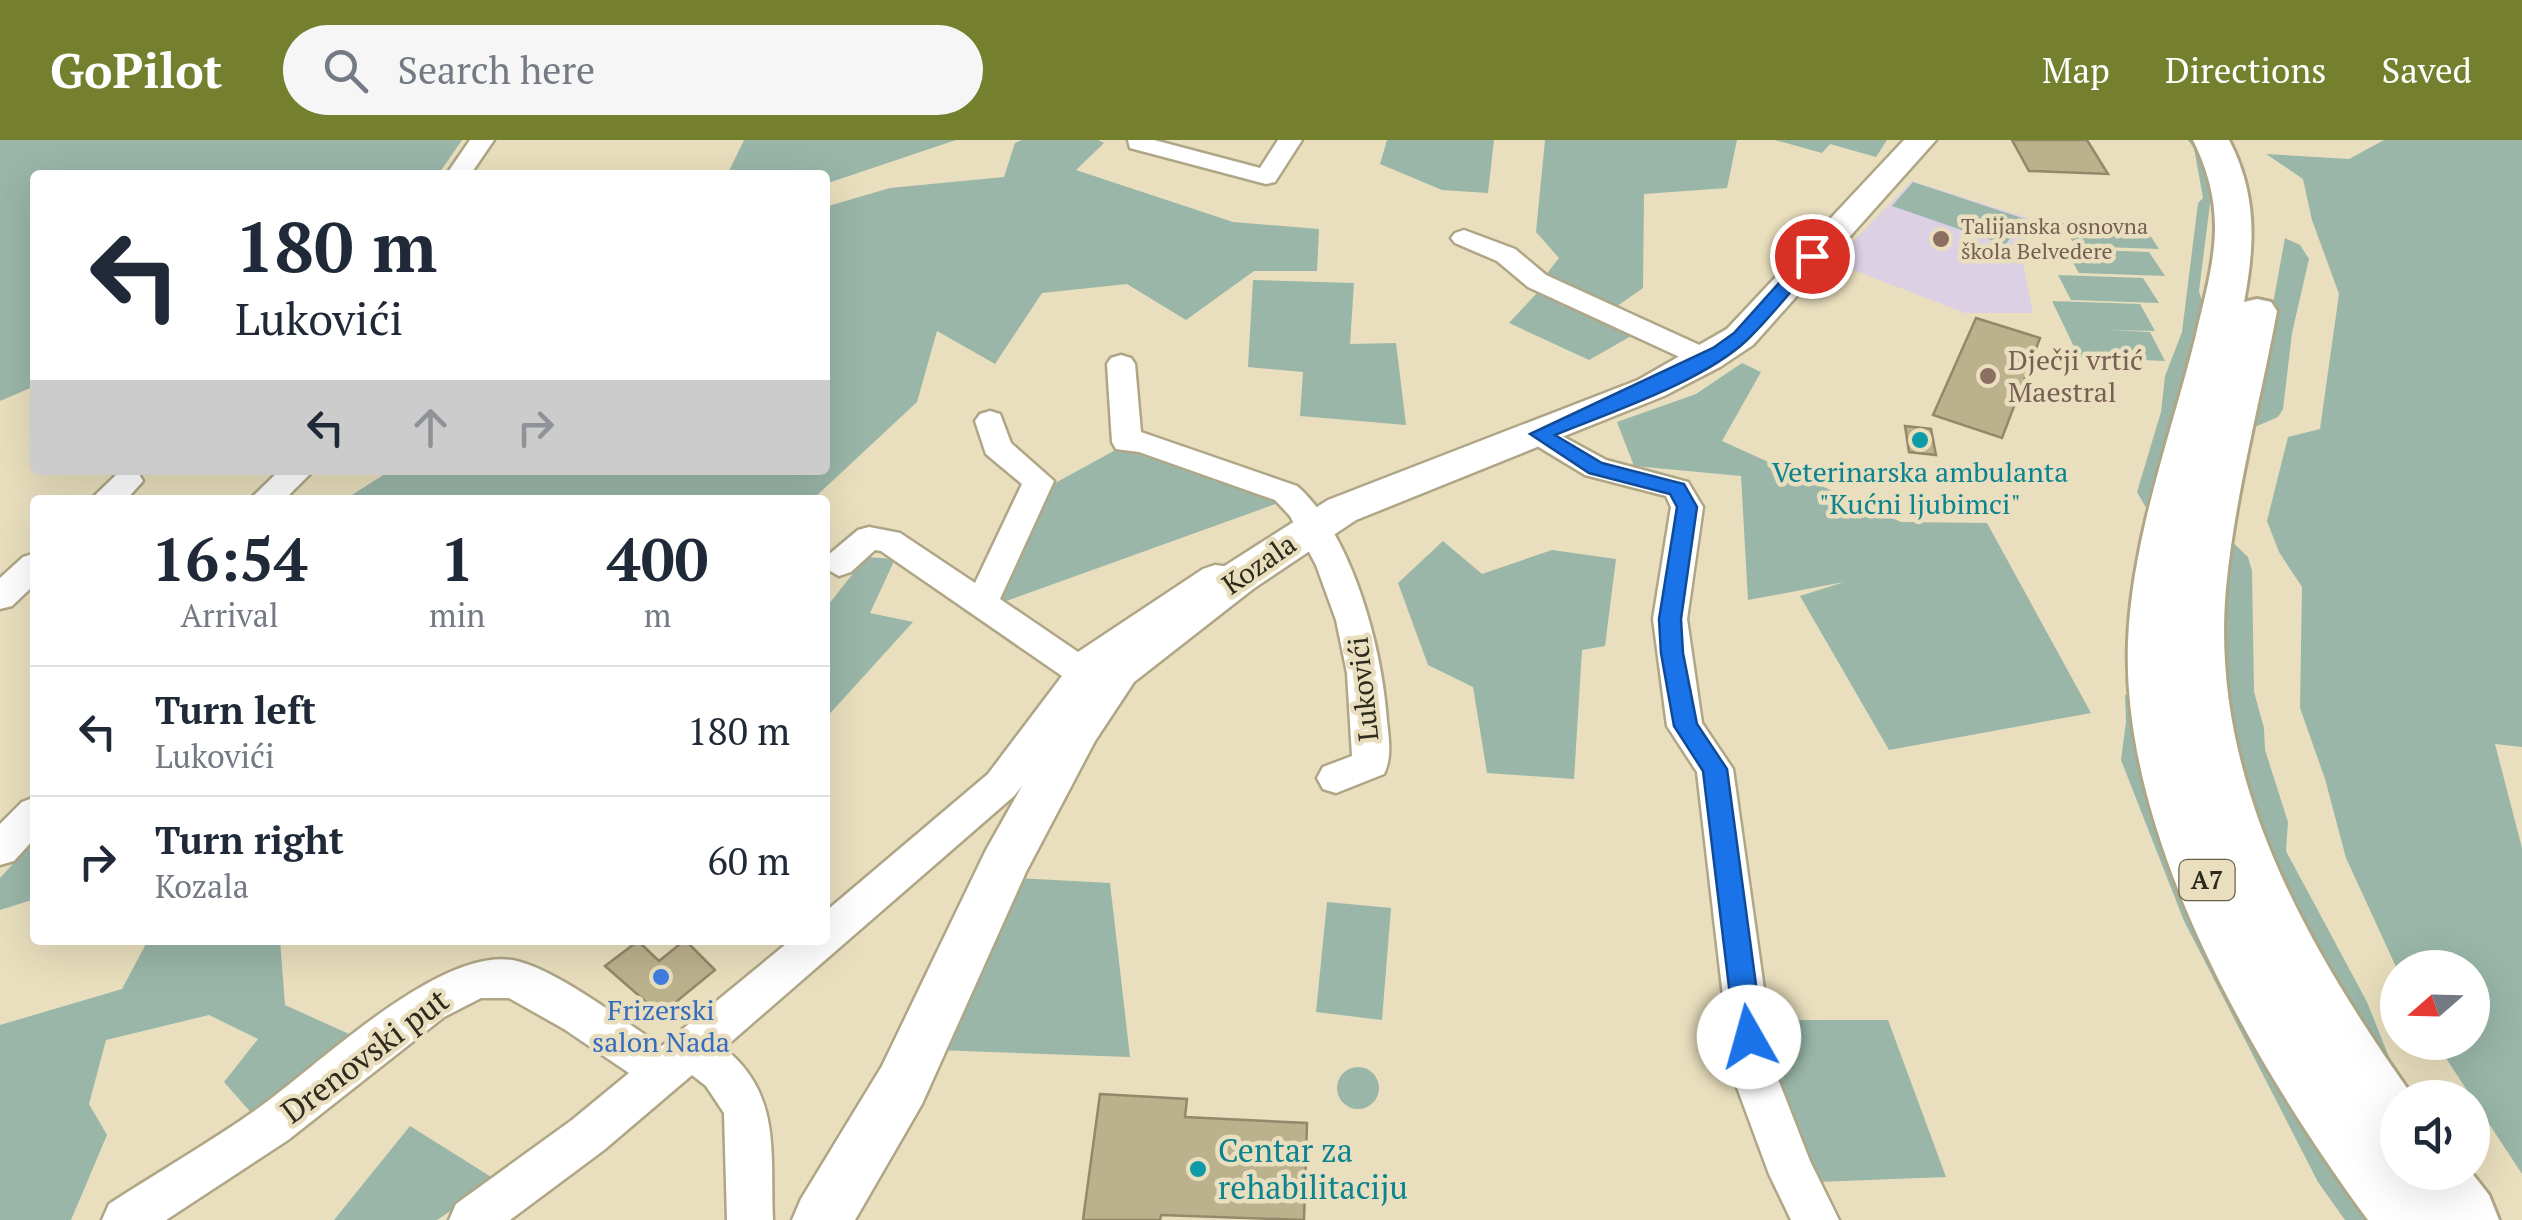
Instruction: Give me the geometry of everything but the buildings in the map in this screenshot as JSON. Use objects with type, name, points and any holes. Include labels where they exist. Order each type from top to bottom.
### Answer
[{"type":"highway","name":"A7","points":[[2211,140],[2230,181],[2234,244],[2163,553],[2156,650],[2164,741],[2186,824],[2235,945],[2307,1073],[2410,1220]]},
{"type":"highway","name":"A7","points":[[2239,140],[2264,194],[2270,233],[2201,592],[2198,644],[2204,722],[2225,810],[2266,911],[2323,1019],[2380,1104]]},
{"type":"highway","points":[[2442,1190],[2464,1220]]},
{"type":"main road","name":"Kozala","points":[[822,1220],[902,1084],[1004,866],[1096,698],[1126,663],[1312,527],[1367,500],[1651,388],[1708,359],[1740,337],[1920,140]]},
{"type":"street","points":[[461,170],[482,140]]},
{"type":"street","points":[[1138,143],[1266,177],[1290,140]]},
{"type":"street","points":[[1464,238],[1506,255],[1537,282],[1708,359]]},
{"type":"street","points":[[1122,364],[1127,442],[1142,442],[1286,493],[1302,506],[1312,527]]},
{"type":"street","points":[[981,604],[1039,480],[997,446],[990,422]]},
{"type":"street","points":[[1540,434],[1596,468],[1677,489],[1687,507],[1670,619],[1685,726],[1715,769],[1754,1074],[1792,1174],[1816,1220]]},
{"type":"street","points":[[271,495],[293,475]]},
{"type":"street","name":"Lukovići","points":[[1312,527],[1341,581],[1366,666],[1371,764],[1336,778]]},
{"type":"street","points":[[840,564],[869,538],[889,542],[1081,671]]},
{"type":"street","points":[[0,596],[30,569]]},
{"type":"street","points":[[830,932],[1002,784],[1036,742],[1094,656],[1200,585],[1215,577],[1238,578]]},
{"type":"street","points":[[0,849],[30,817]]},
{"type":"street","points":[[472,1220],[679,1062],[815,945]]},
{"type":"street","name":"Drenovski put","points":[[125,1220],[272,1125],[429,1003],[477,978],[514,979],[679,1062]]},
{"type":"street","points":[[679,1062],[721,1072],[746,1108],[750,1126],[750,1220]]},
{"type":"shaded area","name":"Talijanska osnovna škola Belvedere","points":[[1912,181],[2028,218],[2022,259],[2033,313],[1965,313],[1833,262]]},
{"type":"green space","points":[[0,140],[462,140],[441,170],[30,170],[30,388],[0,401]]},
{"type":"green space","points":[[744,140],[956,140],[830,182],[830,170],[729,170]]},
{"type":"green space","points":[[1098,140],[1104,143],[1076,170],[1233,222],[1319,229],[1317,271],[1254,271],[1186,320],[1127,284],[1042,293],[995,364],[937,331],[917,402],[817,495],[352,495],[383,475],[830,475],[830,206],[890,188],[1004,177],[1015,143]]},
{"type":"green space","points":[[1387,140],[1494,140],[1488,193],[1442,190],[1380,164]]},
{"type":"green space","points":[[1545,140],[1737,140],[1727,188],[1644,194],[1643,288],[1610,311],[1542,280],[1559,258],[1536,232]]},
{"type":"green space","points":[[1775,140],[1887,140],[1876,157],[1830,144],[1822,153]]},
{"type":"green space","points":[[2188,140],[2200,140],[2214,172],[2199,291],[2206,315],[2142,557],[2138,555],[2148,511],[2137,492],[2161,412],[2165,376],[2182,332],[2198,203],[2203,198],[2194,148]]},
{"type":"green space","points":[[2384,140],[2522,140],[2522,747],[2495,744],[2522,848],[2522,1174],[2490,1125],[2490,1080],[2460,1080],[2447,1060],[2490,1060],[2490,950],[2388,950],[2346,858],[2325,779],[2300,708],[2302,587],[2279,552],[2267,521],[2288,437],[2320,429],[2339,294],[2312,220],[2303,179],[2266,154],[2349,159]]},
{"type":"green space","points":[[1913,182],[2025,219],[2005,245],[1892,206]]},
{"type":"green space","points":[[2062,223],[2144,226],[2159,249],[2075,246]]},
{"type":"green space","points":[[2285,238],[2300,245],[2309,259],[2292,333],[2283,409],[2278,417],[2250,429]]},
{"type":"green space","points":[[2065,249],[2149,252],[2165,276],[2079,273]]},
{"type":"green space","points":[[2058,275],[2143,278],[2159,303],[2071,300]]},
{"type":"green space","points":[[1253,280],[1354,283],[1350,344],[1396,343],[1406,425],[1300,416],[1303,372],[1248,367]]},
{"type":"green space","points":[[1537,293],[1633,335],[1589,360],[1509,323]]},
{"type":"green space","points":[[2052,301],[2140,304],[2155,331],[2109,330],[2150,332],[2165,361],[2079,357]]},
{"type":"green space","points":[[1742,363],[1761,372],[1722,441],[1901,522],[1987,523],[2091,713],[1889,750],[1800,596],[1844,582],[1748,600],[1741,476],[1634,466],[1617,422],[1696,394]]},
{"type":"green space","points":[[1119,448],[1284,501],[998,604],[1048,487]]},
{"type":"green space","points":[[2228,538],[2248,557],[2252,571],[2254,692],[2264,728],[2265,750],[2288,822],[2286,851],[2367,1002],[2380,1034],[2380,1049],[2286,916],[2219,702]]},
{"type":"green space","points":[[1443,541],[1482,574],[1552,550],[1616,559],[1605,646],[1582,650],[1574,779],[1487,773],[1473,687],[1428,665],[1398,583]]},
{"type":"green space","points":[[866,557],[895,559],[870,613],[913,622],[830,713],[830,603]]},
{"type":"green space","points":[[2139,692],[2368,1220],[2345,1220],[2318,1182],[2184,921],[2121,760],[2125,695]]},
{"type":"green space","points":[[30,845],[30,901],[0,910],[0,878]]},
{"type":"green space","points":[[1017,878],[1110,883],[1130,1057],[936,1050]]},
{"type":"green space","points":[[1327,902],[1391,908],[1382,1020],[1316,1012]]},
{"type":"green space","points":[[145,945],[280,945],[285,1005],[349,1034],[255,1117],[224,1082],[258,1039],[209,1015],[106,1040],[89,1104],[107,1135],[71,1220],[0,1220],[0,1025],[122,989]]},
{"type":"green space","points":[[1758,1020],[1888,1020],[1946,1177],[1816,1182],[1770,1086]]},
{"type":"green space","points":[[1358,1067],[1373,1073],[1379,1088],[1373,1103],[1358,1109],[1343,1103],[1337,1088],[1343,1073]]},
{"type":"green space","points":[[410,1126],[496,1180],[437,1220],[334,1220]]},
{"type":"place","name":"Talijanska osnovna škola Belvedere","points":[[1941,239]]},
{"type":"place","name":"Dječji vrtić Maestral","points":[[1988,376]]},
{"type":"place","name":"Veterinarska ambulanta \"Kućni ljubimci\"","points":[[1920,440]]},
{"type":"place","name":"Frizerski salon Nada","points":[[661,977]]},
{"type":"place","name":"Centar za rehabilitaciju","points":[[1198,1169]]},
{"type":"route","points":[[1749,1037],[1715,769],[1685,726],[1672,653],[1670,619],[1687,507],[1677,489],[1596,468],[1540,434],[1651,388],[1720,352],[1766,310],[1812,256]]}]
